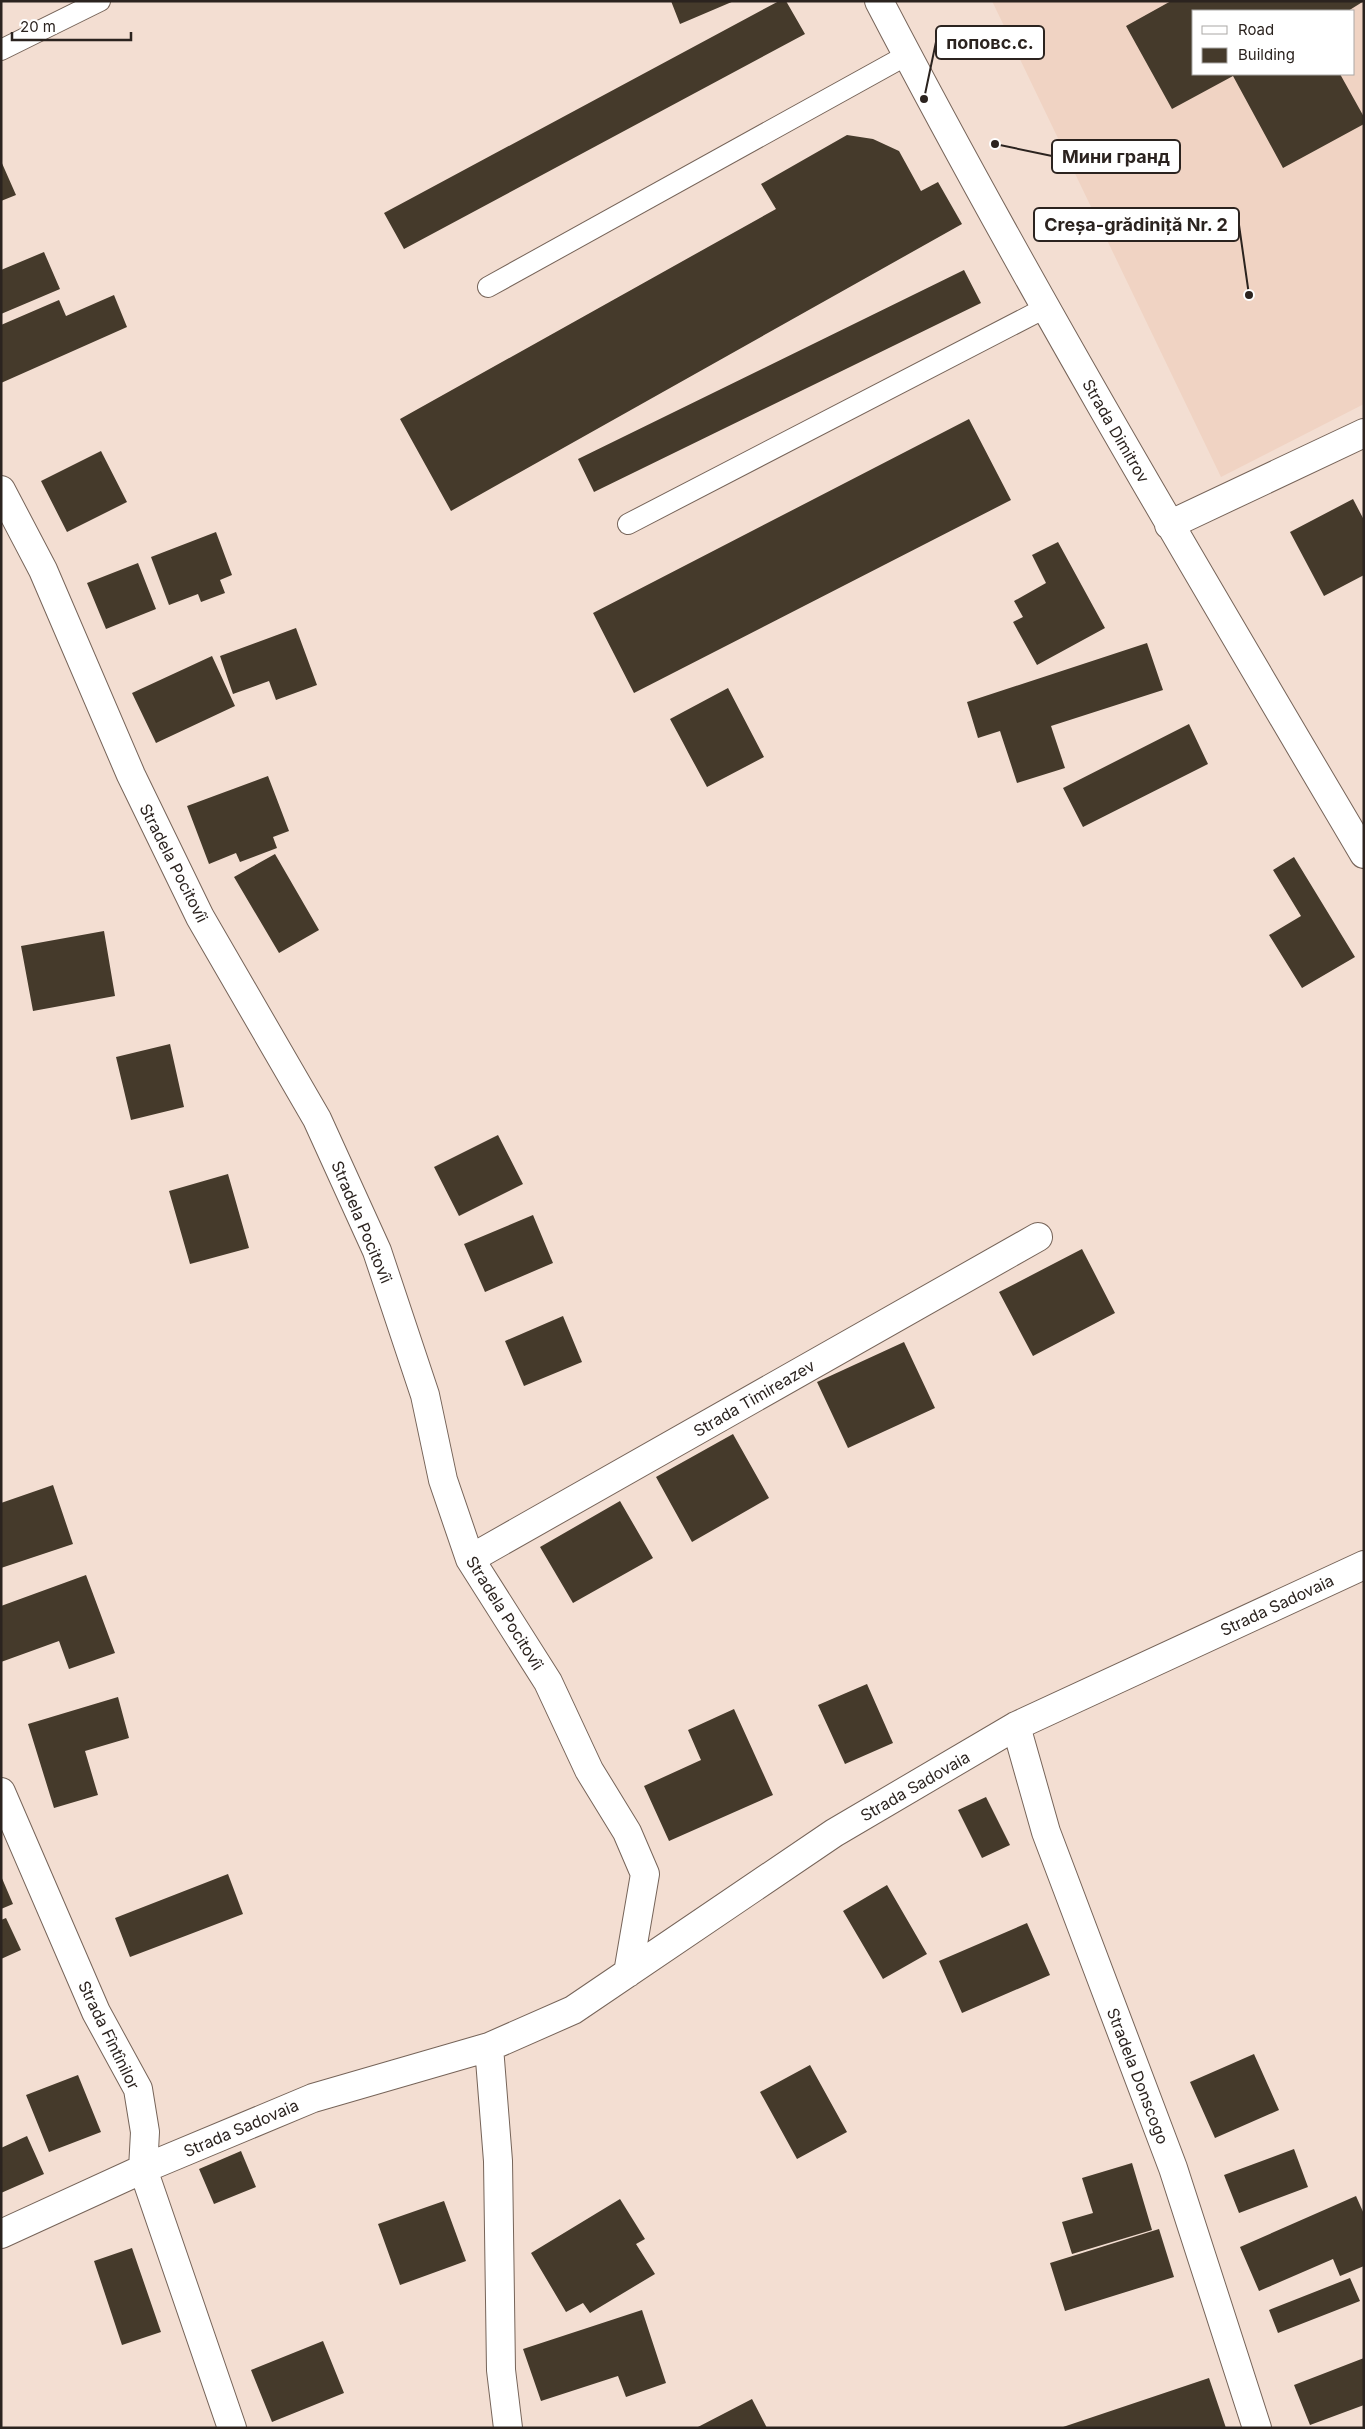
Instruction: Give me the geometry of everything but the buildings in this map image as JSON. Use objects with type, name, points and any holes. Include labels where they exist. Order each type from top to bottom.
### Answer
[{"type":"street","name":"Strada Dimitrov","points":[[879,1],[1046,308],[1169,525],[1364,854]]},
{"type":"street","points":[[1169,525],[1364,433]]},
{"type":"street","name":"Stradela Pocitovîi","points":[[1,490],[43,570],[131,775],[200,917],[317,1119],[378,1251],[425,1395],[443,1480],[470,1559],[548,1682],[589,1770],[627,1832],[645,1874],[628,1973]]},
{"type":"street","name":"Strada Timireazev","points":[[470,1559],[1038,1237]]},
{"type":"street","name":"Strada Sadovaia","points":[[1,2234],[144,2169],[313,2098],[489,2047],[573,2010],[834,1834],[1016,1726],[1364,1565]]},
{"type":"street","name":"Stradela Donscogo","points":[[1016,1726],[1046,1832],[1173,2168],[1257,2428]]},
{"type":"street","name":"Strada Fîntînilor","points":[[1,1792],[96,2012],[138,2089],[145,2132],[144,2169],[232,2428]]},
{"type":"street","points":[[489,2047],[498,2161],[501,2370],[508,2428]]},
{"type":"lane","points":[[1,50],[100,1]]},
{"type":"lane","points":[[488,287],[907,55]]},
{"type":"lane","points":[[628,524],[1046,308]]},
{"type":"shaded area","points":[[992,1],[1364,1],[1364,404],[1221,477]]},
{"type":"place","name":"поповс.с.","points":[[924,99]]},
{"type":"place","name":"Мини гранд","points":[[995,144]]},
{"type":"place","name":"Creșa-grădiniță Nr. 2","points":[[1249,295]]}]
